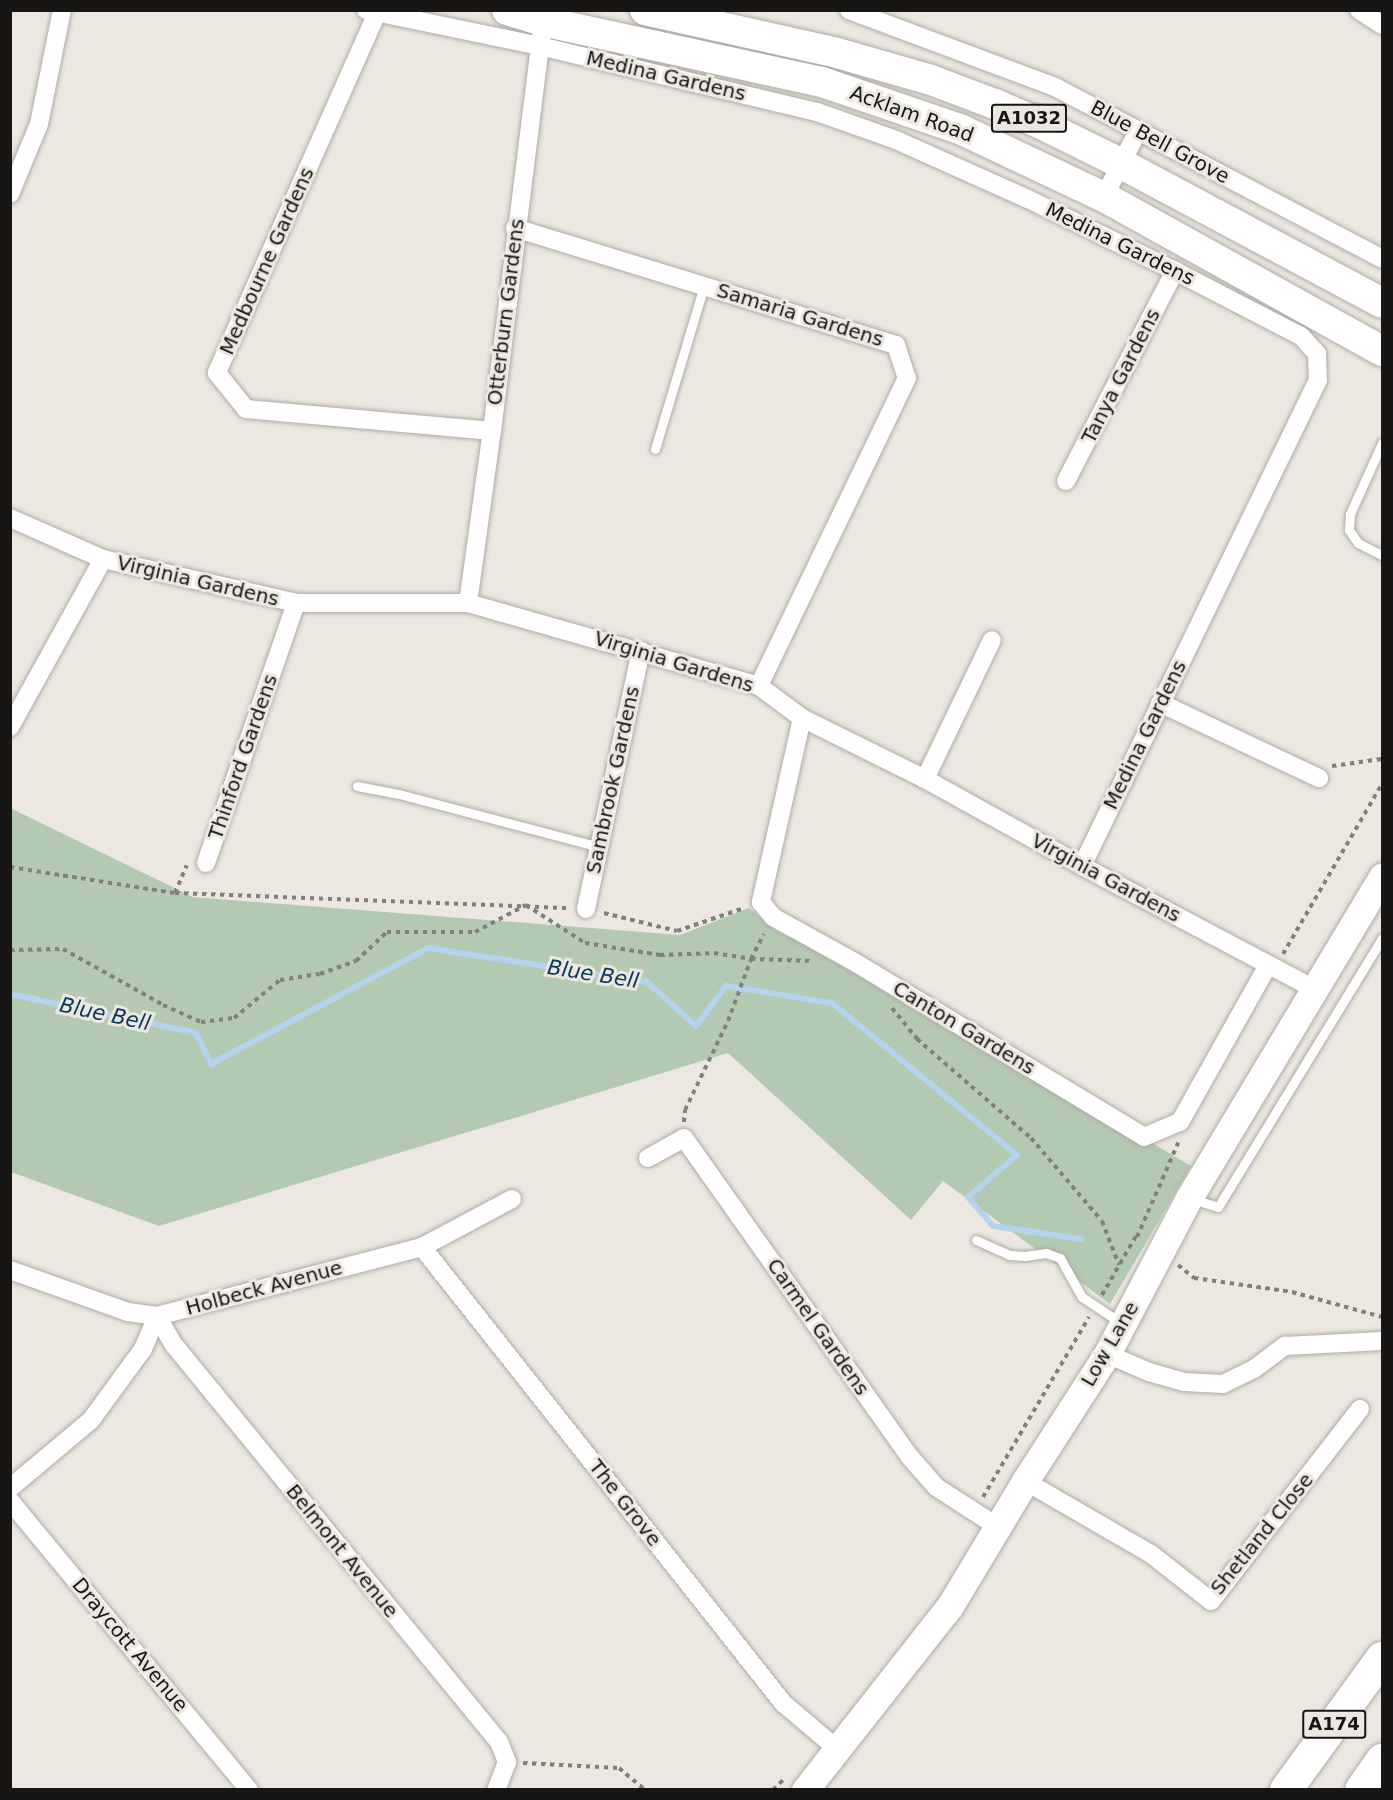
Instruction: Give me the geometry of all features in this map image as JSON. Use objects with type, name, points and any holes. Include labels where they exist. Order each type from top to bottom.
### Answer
[{"type":"highway","name":"A174","points":[[1286,1790],[1383,1658]]},
{"type":"highway","name":"A174","points":[[1361,1790],[1383,1760]]},
{"type":"highway","points":[[1366,1790],[1383,1771]]},
{"type":"main road","name":"Acklam Road","points":[[507,10],[541,34],[822,82],[962,130],[1104,197],[1383,351]]},
{"type":"main road","name":"Acklam Road","points":[[645,10],[837,53],[931,80],[1039,123],[1383,303]]},
{"type":"main road","name":"Low Lane","points":[[805,1790],[950,1605],[1025,1481],[1107,1354],[1189,1198],[1383,876]]},
{"type":"street","points":[[10,195],[39,124],[62,10]]},
{"type":"street","points":[[1359,10],[1383,24]]},
{"type":"street","name":"Medina Gardens","points":[[372,12],[541,34],[818,112],[926,153],[1028,198],[1301,336],[1317,354],[1318,380],[1082,866]]},
{"type":"street","name":"Medbourne Gardens","points":[[372,12],[217,373],[246,409],[492,431]]},
{"type":"street","name":"Blue Bell Grove","points":[[859,12],[1056,87],[1383,259]]},
{"type":"street","name":"Otterburn Gardens","points":[[468,603],[492,431],[515,228],[541,34]]},
{"type":"street","points":[[1104,197],[1138,131]]},
{"type":"street","name":"Samaria Gardens","points":[[515,228],[896,345],[907,378],[759,686]]},
{"type":"street","name":"Tanya Gardens","points":[[1066,481],[1175,271]]},
{"type":"street","name":"Virginia Gardens","points":[[10,518],[103,559],[296,603],[468,603],[759,686],[802,718],[926,779],[1082,866],[1314,989]]},
{"type":"street","points":[[10,727],[103,559]]},
{"type":"street","name":"Thinford Gardens","points":[[206,863],[296,603]]},
{"type":"street","points":[[926,779],[992,640]]},
{"type":"street","name":"Sambrook Gardens","points":[[586,909],[641,651]]},
{"type":"street","points":[[1160,703],[1319,778]]},
{"type":"street","points":[[761,902],[802,718]]},
{"type":"street","name":"Canton Gardens","points":[[761,902],[773,917],[856,963],[1144,1137],[1179,1122]]},
{"type":"street","points":[[1179,1122],[1271,966]]},
{"type":"street","points":[[648,1158],[684,1137]]},
{"type":"street","name":"Carmel Gardens","points":[[684,1137],[910,1457],[936,1487],[998,1527]]},
{"type":"street","name":"Holbeck Avenue","points":[[10,1270],[128,1312],[157,1316],[422,1247],[512,1199]]},
{"type":"street","name":"The Grove","points":[[422,1247],[783,1703],[837,1749]]},
{"type":"street","points":[[10,1488],[91,1420],[143,1349],[157,1316]]},
{"type":"street","name":"Belmont Avenue","points":[[157,1316],[174,1345],[499,1742],[507,1762]]},
{"type":"street","points":[[1107,1354],[1149,1372],[1175,1379],[1223,1384],[1254,1369],[1285,1346],[1383,1341]]},
{"type":"street","name":"Shetland Close","points":[[1025,1481],[1151,1554],[1212,1600],[1360,1409]]},
{"type":"street","name":"Draycott Avenue","points":[[10,1502],[249,1790]]},
{"type":"street","points":[[496,1790],[507,1762]]},
{"type":"lane","points":[[655,448],[704,286]]},
{"type":"lane","points":[[1383,443],[1350,514],[1349,530],[1358,543],[1383,555]]},
{"type":"lane","points":[[357,786],[399,794],[599,847]]},
{"type":"lane","points":[[1189,1198],[1218,1207],[1383,938]]},
{"type":"lane","points":[[976,1240],[1010,1255],[1025,1256],[1046,1253],[1060,1258],[1082,1297],[1123,1324]]},
{"type":"path","points":[[1319,778],[1329,766],[1383,759]]},
{"type":"path","points":[[1271,966],[1383,784]]},
{"type":"path","name":"Thinford Gardens","points":[[175,893],[186,865],[206,863]]},
{"type":"path","points":[[10,867],[175,893],[586,909],[677,931],[761,902]]},
{"type":"path","points":[[10,950],[63,949],[163,1005],[201,1022],[234,1018],[280,980],[320,974],[357,962],[387,932],[476,932],[526,905]]},
{"type":"path","points":[[526,905],[585,943],[660,955],[714,952],[751,959],[856,963]]},
{"type":"path","points":[[684,1137],[685,1110],[728,1021],[751,959],[773,917]]},
{"type":"path","points":[[890,1005],[917,1039],[1031,1138],[1102,1221],[1119,1265]]},
{"type":"path","points":[[1179,1122],[1178,1143],[1136,1236],[1160,1251],[1194,1278],[1292,1292],[1383,1317]]},
{"type":"path","points":[[507,1762],[619,1768],[645,1790]]},
{"type":"green space","points":[[10,808],[193,897],[680,935],[749,908],[776,931],[853,965],[1191,1166],[1110,1304],[943,1181],[911,1220],[728,1053],[159,1226],[11,1172]]},
{"type":"waterway","name":"Blue Bell","points":[[10,994],[196,1033],[211,1064],[428,948],[647,982],[696,1026],[726,986],[832,1003],[1017,1155],[968,1197],[993,1226],[1081,1239]]}]
